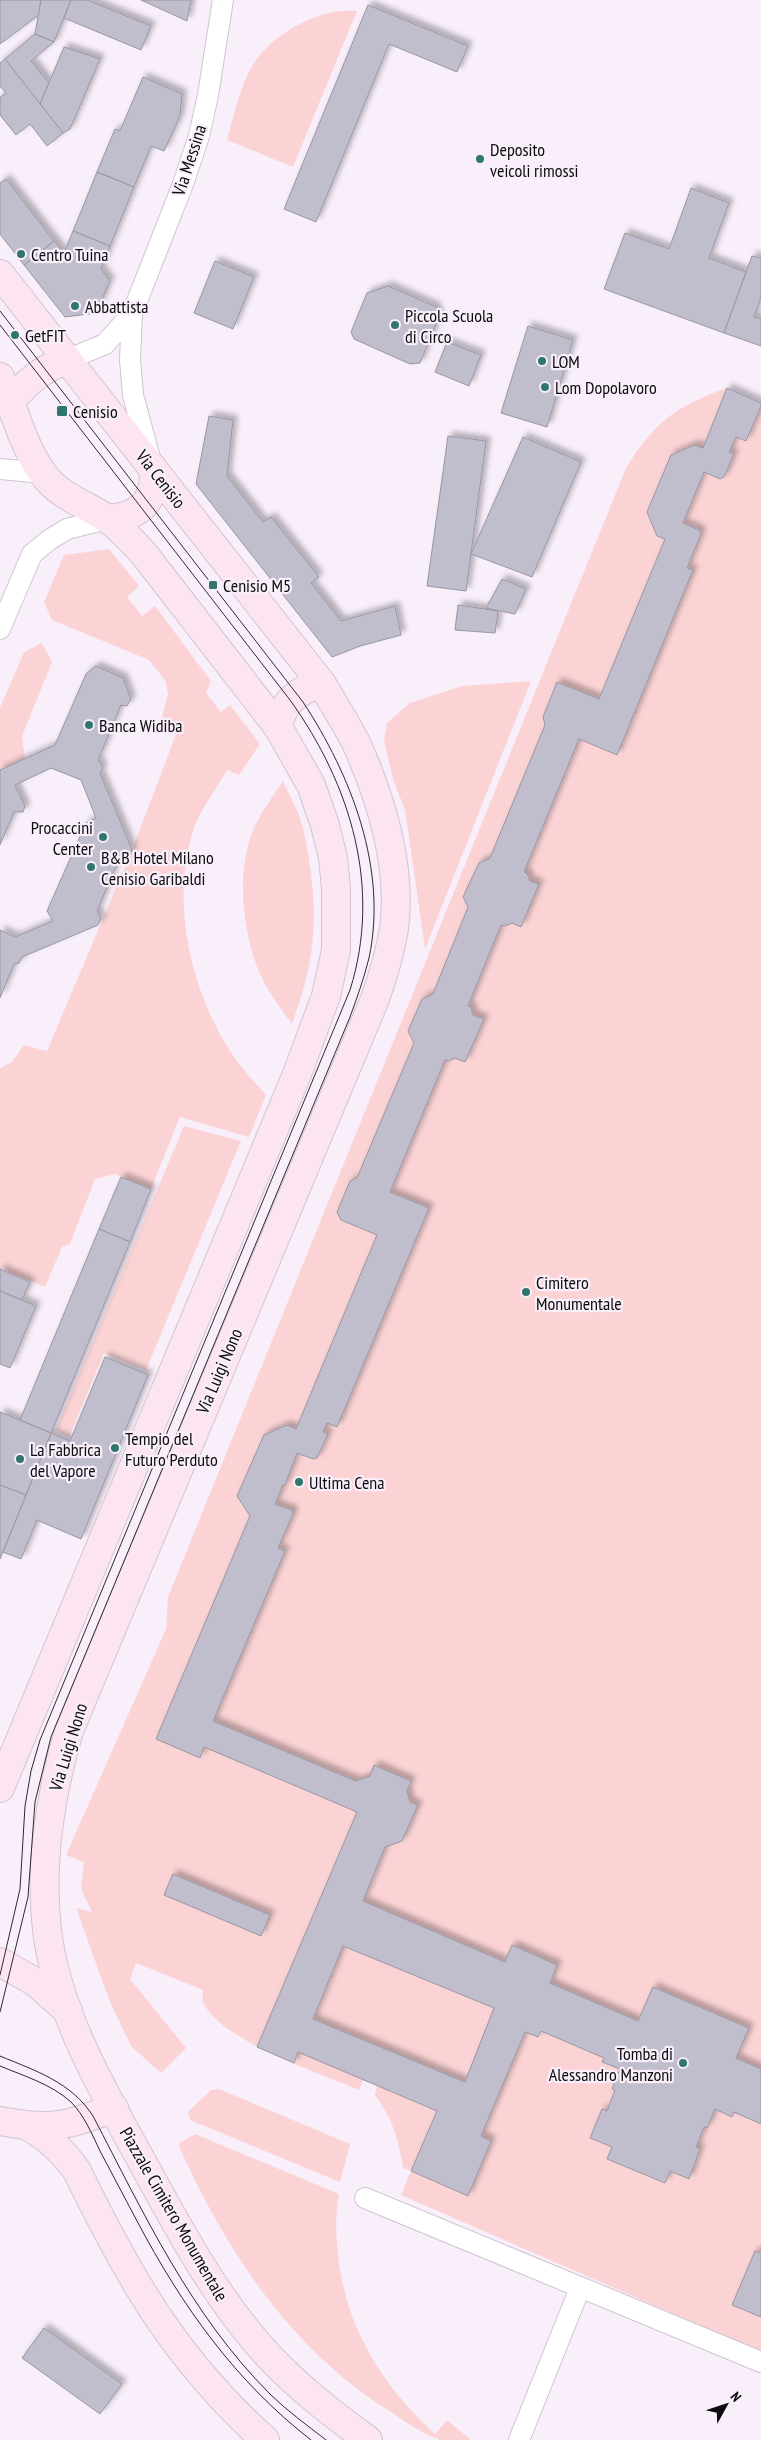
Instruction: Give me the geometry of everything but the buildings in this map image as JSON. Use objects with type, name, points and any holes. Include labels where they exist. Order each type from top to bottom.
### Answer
[{"type":"main road","name":"Via Cenisio","points":[[0,274],[322,684],[357,746],[382,816],[389,845],[395,894],[394,928],[387,963]]},
{"type":"main road","points":[[0,1788],[297,1074],[330,983],[338,929],[333,858],[325,825],[311,785],[278,727],[144,554],[124,532],[107,519],[54,486],[43,473],[31,452],[5,389],[22,387],[45,368],[67,360]]},
{"type":"main road","points":[[107,519],[129,514],[145,505],[154,487],[153,468]]},
{"type":"main road","points":[[278,727],[283,709],[294,696],[308,688],[322,684]]},
{"type":"main road","name":"Via Luigi Nono","points":[[44,1901],[44,1862],[51,1806],[69,1732],[375,999],[387,963]]},
{"type":"main road","name":"Piazzale Cimitero Monumentale","points":[[44,1901],[53,1960],[69,2012],[114,2108],[195,2258],[232,2312],[297,2385],[320,2405],[368,2440]]},
{"type":"main road","name":"Piazzale Cimitero Monumentale","points":[[0,1962],[35,1982],[69,2012]]},
{"type":"main road","name":"Piazzale Cimitero Monumentale","points":[[0,2121],[27,2126],[58,2127],[114,2108]]},
{"type":"main road","name":"Piazzale Cimitero Monumentale","points":[[27,2126],[47,2138],[67,2157],[77,2171],[125,2265],[161,2324],[204,2380],[265,2440]]},
{"type":"street","name":"Via Messina","points":[[153,468],[133,395],[130,360],[132,314],[183,184],[199,136],[208,95],[223,0]]},
{"type":"street","name":"Via Messina","points":[[67,360],[105,344],[132,314]]},
{"type":"street","points":[[0,469],[43,473]]},
{"type":"street","points":[[0,629],[32,554],[49,540],[67,529],[107,519]]},
{"type":"street","points":[[365,2198],[491,2242],[580,2288],[761,2362]]},
{"type":"street","points":[[519,2440],[580,2288]]},
{"type":"shaded area","points":[[337,11],[357,11],[293,167],[227,140],[245,81],[254,63],[269,45],[289,30],[311,19]]},
{"type":"shaded area","name":"Cimitero Monumentale","points":[[727,388],[761,403],[761,2352],[401,2195],[411,2171],[403,2168],[394,2130],[386,2112],[375,2095],[377,2085],[363,2080],[359,2090],[297,2065],[249,2042],[229,2030],[213,2016],[203,2002],[203,1990],[136,1963],[130,1979],[186,2048],[161,2073],[131,2046],[110,2002],[76,1908],[92,1912],[81,1889],[84,1862],[66,1855],[166,1629],[168,1597],[626,468],[657,427],[668,418],[693,402]]},
{"type":"shaded area","points":[[109,549],[139,586],[127,597],[142,616],[155,606],[211,681],[206,693],[221,712],[230,705],[260,744],[239,775],[227,770],[199,816],[193,831],[187,858],[184,886],[184,915],[194,971],[203,998],[228,1048],[266,1095],[249,1137],[180,1117],[151,1189],[115,1174],[95,1179],[70,1244],[62,1247],[45,1287],[0,1269],[0,1068],[12,1062],[24,1045],[47,1051],[132,850],[180,724],[162,717],[168,694],[165,680],[149,660],[52,620],[44,602],[64,555]]},
{"type":"shaded area","points":[[42,643],[52,662],[22,736],[25,759],[0,770],[0,708],[24,652]]},
{"type":"shaded area","points":[[531,681],[425,949],[405,810],[393,779],[384,741],[387,723],[410,703],[462,686]]},
{"type":"shaded area","points":[[283,781],[297,812],[305,837],[311,873],[314,913],[309,967],[292,1024],[269,990],[258,969],[252,952],[244,914],[243,894],[243,874],[251,837],[261,815]]},
{"type":"shaded area","points":[[184,1126],[241,1141],[146,1370],[104,1353],[69,1437],[56,1430]]},
{"type":"shaded area","points":[[219,2089],[350,2144],[340,2182],[190,2120],[188,2112],[211,2090]]},
{"type":"shaded area","points":[[195,2134],[339,2194],[336,2232],[342,2280],[349,2306],[369,2353],[398,2396],[435,2434],[447,2420],[471,2440],[441,2440],[409,2424],[355,2387],[322,2359],[292,2328],[240,2259],[217,2222],[197,2183],[178,2144]]},
{"type":"tram line","points":[[0,311],[303,702],[336,760],[361,824],[369,857],[374,924],[369,958],[350,1017],[51,1737],[35,1802],[28,1897],[0,2012]]},
{"type":"tram line","points":[[0,325],[290,700],[311,733],[330,767],[344,802],[355,839],[361,876],[363,914],[359,952],[350,990],[40,1740],[31,1771],[25,1806],[20,1889],[0,1975]]},
{"type":"tram line","points":[[0,2056],[52,2079],[74,2094],[84,2104],[93,2116],[171,2262],[216,2331],[270,2394],[326,2440]]},
{"type":"tram line","points":[[0,2066],[46,2085],[76,2107],[154,2252],[192,2312],[212,2340],[258,2393],[311,2440]]},
{"type":"place","name":"Deposito veicoli rimossi","points":[[480,159]]},
{"type":"place","name":"Centro Tuina","points":[[21,254]]},
{"type":"place","name":"Abbattista","points":[[75,306]]},
{"type":"place","name":"Piccola Scuola di Circo","points":[[395,325]]},
{"type":"place","name":"GetFIT","points":[[15,335]]},
{"type":"place","name":"LOM","points":[[542,361]]},
{"type":"place","name":"Lom Dopolavoro","points":[[545,387]]},
{"type":"place","name":"Cenisio","points":[[62,411]]},
{"type":"place","name":"Cenisio M5","points":[[213,585]]},
{"type":"place","name":"Banca Widiba","points":[[89,725]]},
{"type":"place","name":"Procaccini Center","points":[[103,837]]},
{"type":"place","name":"B&B Hotel Milano Cenisio Garibaldi","points":[[91,867]]},
{"type":"place","name":"Cimitero Monumentale","points":[[526,1292]]},
{"type":"place","name":"Tempio del Futuro Perduto","points":[[115,1448]]},
{"type":"place","name":"La Fabbrica del Vapore","points":[[20,1459]]},
{"type":"place","name":"Ultima Cena","points":[[299,1482]]},
{"type":"place","name":"Tomba di Alessandro Manzoni","points":[[683,2063]]}]
